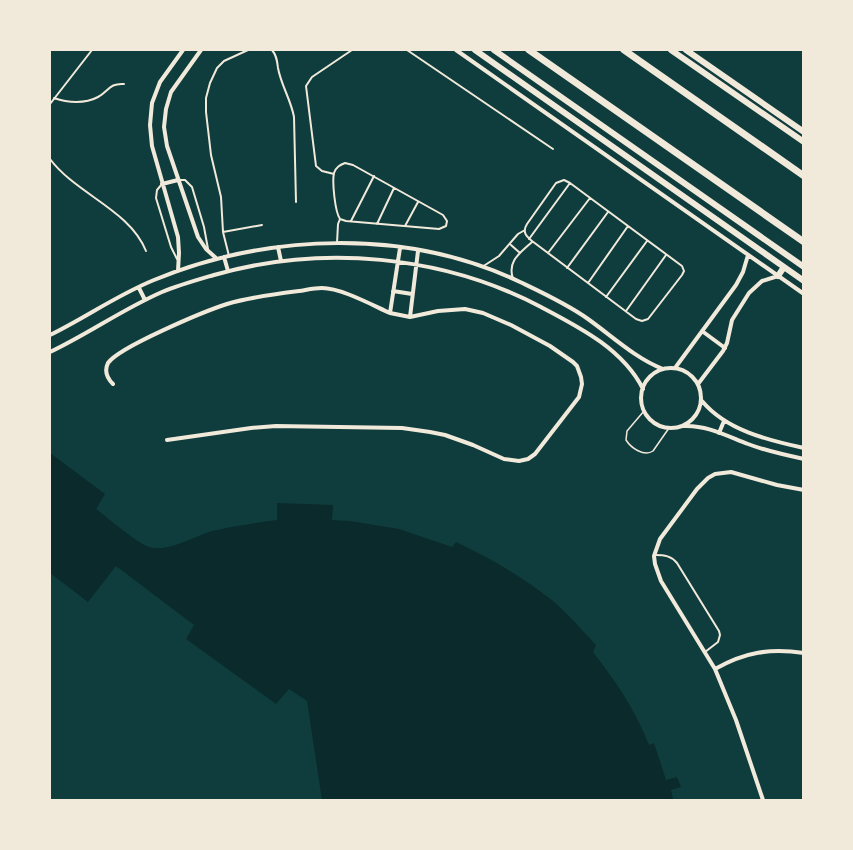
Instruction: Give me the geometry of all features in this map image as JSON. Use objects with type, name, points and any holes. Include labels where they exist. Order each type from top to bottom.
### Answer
[{"type":"highway","points":[[529,50],[804,242]]},
{"type":"highway","points":[[624,50],[804,176]]},
{"type":"main road","points":[[475,50],[804,281]]},
{"type":"main road","points":[[494,50],[804,267]]},
{"type":"main road","points":[[671,50],[804,142]]},
{"type":"main road","points":[[686,50],[804,132]]},
{"type":"main road","points":[[778,276],[784,267]]},
{"type":"street","points":[[178,271],[178,237],[152,146],[150,114],[160,82],[183,50]]},
{"type":"street","points":[[201,50],[171,92],[164,118],[165,137],[198,237],[208,252],[217,259]]},
{"type":"street","points":[[456,50],[804,294]]},
{"type":"street","points":[[162,184],[178,180]]},
{"type":"street","points":[[50,335],[138,287],[217,259],[298,245],[372,245],[457,259],[513,279],[561,302],[644,361],[663,369]]},
{"type":"street","points":[[278,247],[281,261]]},
{"type":"street","points":[[390,313],[400,248]]},
{"type":"street","points":[[410,317],[418,251]]},
{"type":"street","points":[[675,368],[740,279],[748,255]]},
{"type":"street","points":[[226,257],[228,271]]},
{"type":"street","points":[[50,352],[145,300],[181,285],[228,271],[281,261],[343,258],[416,265],[454,273],[516,294],[588,334],[621,358],[633,372],[642,389]]},
{"type":"street","points":[[698,384],[725,348],[732,320],[749,293],[762,281],[778,276]]},
{"type":"street","points":[[138,287],[145,300]]},
{"type":"street","points":[[113,384],[106,375],[109,362],[126,350],[194,316],[235,302],[322,288],[343,293],[390,313],[410,317],[438,311],[465,309],[483,313],[550,346],[573,362],[581,377],[579,397],[535,454],[519,461],[504,459],[445,435],[402,428],[276,426],[166,440]]},
{"type":"street","points":[[393,291],[412,294]]},
{"type":"street","points":[[702,331],[725,348]]},
{"type":"street","points":[[684,426],[691,422],[700,409],[702,395],[698,384],[688,373],[675,368],[663,369],[650,376],[642,389],[641,404],[654,423],[669,428],[696,425],[751,445],[804,459]]},
{"type":"street","points":[[702,401],[724,421],[755,435],[804,448]]},
{"type":"street","points":[[719,433],[724,421]]},
{"type":"street","points":[[763,801],[736,720],[715,669],[657,573],[654,555],[660,539],[697,489],[715,474],[730,472],[804,490]]},
{"type":"street","points":[[715,669],[729,661],[760,651],[804,653]]},
{"type":"lane","points":[[50,104],[92,50]]},
{"type":"lane","points":[[226,257],[222,202],[209,145],[206,98],[217,68],[248,50]]},
{"type":"lane","points":[[272,50],[276,54],[281,81],[294,117],[296,202]]},
{"type":"lane","points":[[334,174],[320,170],[316,166],[306,87],[312,77],[352,50]]},
{"type":"lane","points":[[407,50],[553,149]]},
{"type":"lane","points":[[54,98],[69,102],[90,100],[100,96],[113,85],[124,84]]},
{"type":"lane","points":[[50,159],[61,173],[134,229],[146,251]]},
{"type":"lane","points":[[345,163],[349,164],[374,176],[445,216],[446,226],[439,229],[340,219],[336,213],[334,174],[338,167],[345,163]]},
{"type":"lane","points":[[351,221],[374,176]]},
{"type":"lane","points":[[178,180],[185,180],[192,187],[206,236],[208,252]]},
{"type":"lane","points":[[564,180],[570,183],[590,198],[682,266],[684,271],[682,275],[648,319],[639,321],[526,235],[526,226],[558,181],[564,180]]},
{"type":"lane","points":[[513,279],[511,269],[513,260],[570,183]]},
{"type":"lane","points":[[162,184],[157,190],[156,198],[171,247],[179,261]]},
{"type":"lane","points":[[377,224],[394,188]]},
{"type":"lane","points":[[548,253],[590,198]]},
{"type":"lane","points":[[405,226],[419,201]]},
{"type":"lane","points":[[567,268],[609,212]]},
{"type":"lane","points":[[337,244],[340,219]]},
{"type":"lane","points":[[223,232],[262,225]]},
{"type":"lane","points":[[588,283],[628,226]]},
{"type":"lane","points":[[482,267],[499,256],[518,234],[525,230]]},
{"type":"lane","points":[[606,297],[647,241]]},
{"type":"lane","points":[[511,244],[520,253]]},
{"type":"lane","points":[[626,311],[666,255]]},
{"type":"lane","points":[[654,555],[666,556],[677,563],[719,631],[718,642],[705,652]]},
{"type":"path","points":[[644,411],[626,434],[629,444],[644,454],[650,454],[669,428]]},
{"type":"water","points":[[50,453],[105,494],[96,509],[130,536],[149,547],[164,548],[212,531],[277,520],[277,503],[333,505],[332,520],[399,529],[452,547],[456,542],[481,555],[542,592],[596,645],[593,652],[624,696],[649,745],[654,743],[666,780],[677,777],[681,787],[671,790],[673,799],[669,800],[322,800],[307,701],[289,689],[276,704],[186,639],[194,625],[116,566],[88,602],[50,573]]}]
